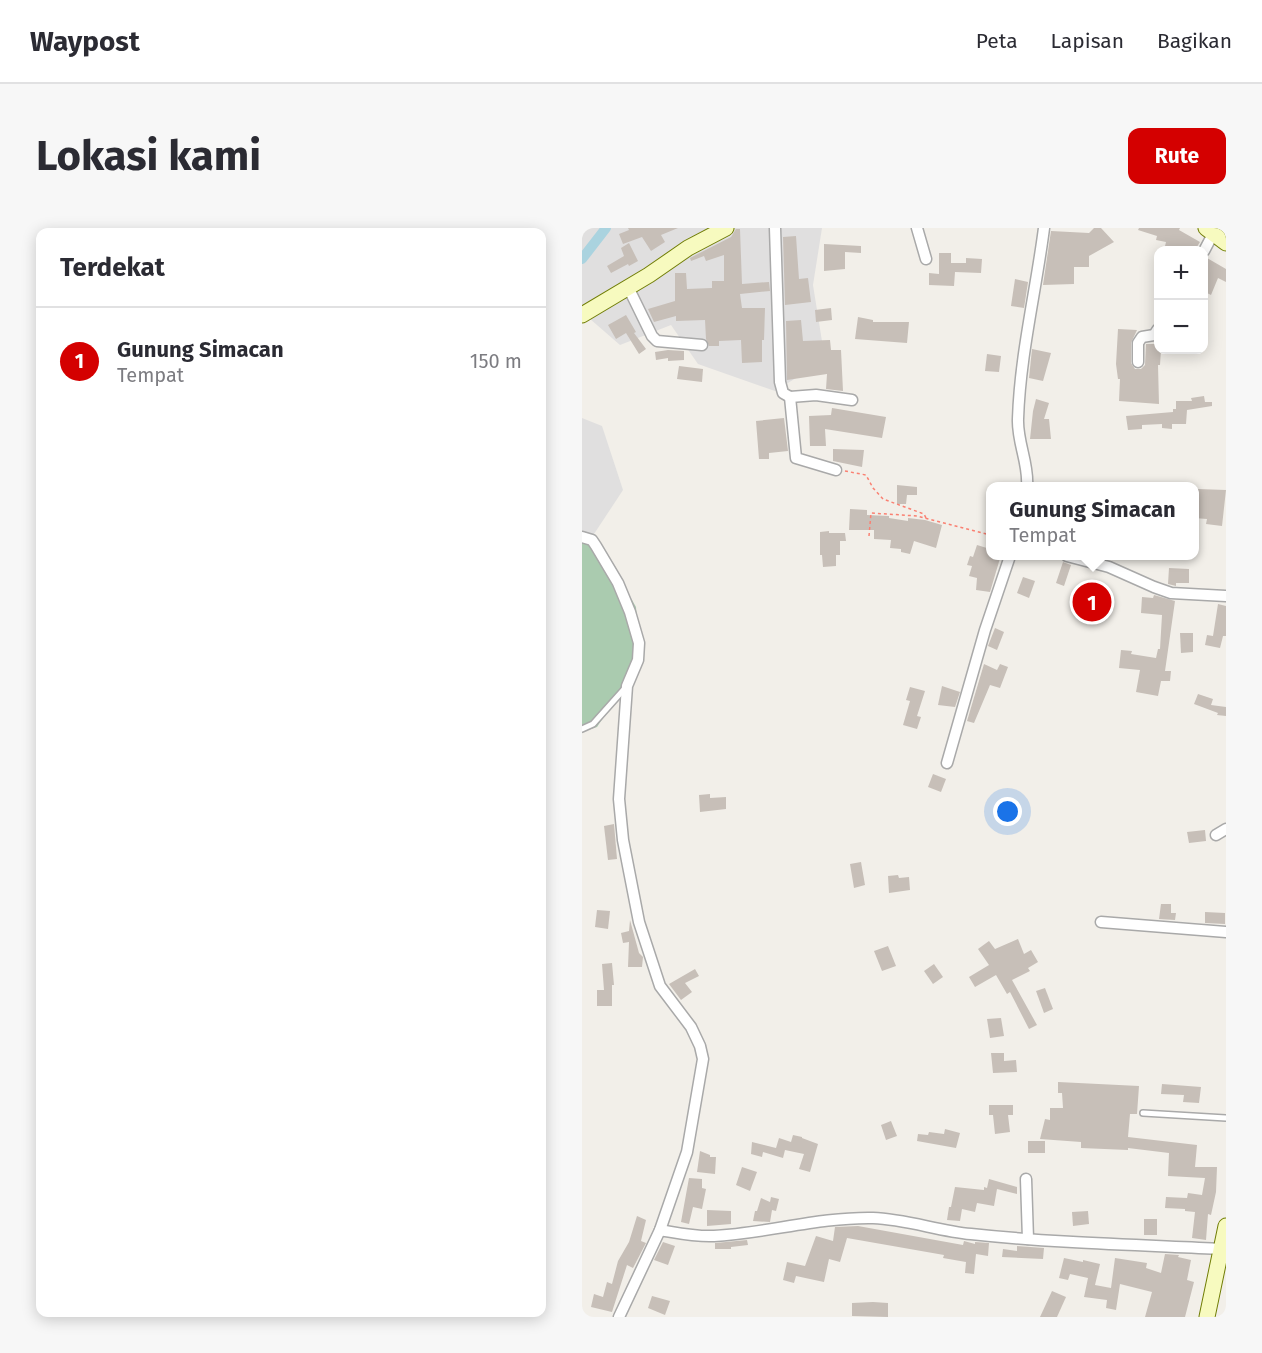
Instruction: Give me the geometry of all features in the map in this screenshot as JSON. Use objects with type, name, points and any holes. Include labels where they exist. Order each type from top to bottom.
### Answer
[{"type":"main road","points":[[582,315],[688,248],[726,228]]},
{"type":"main road","points":[[1209,231],[1226,243]]},
{"type":"main road","points":[[1207,1317],[1226,1226]]},
{"type":"street","points":[[775,228],[780,382],[783,393],[789,396],[806,394],[852,400]]},
{"type":"street","points":[[917,228],[926,259]]},
{"type":"street","points":[[1027,482],[1019,442],[1018,418],[1024,360],[1044,228]]},
{"type":"street","points":[[1204,246],[1209,231]]},
{"type":"street","points":[[628,287],[657,341],[702,345]]},
{"type":"street","points":[[1138,362],[1139,341],[1142,337],[1154,335]]},
{"type":"street","points":[[789,396],[795,457],[836,470]]},
{"type":"street","points":[[582,537],[592,540],[618,583],[639,643],[638,660],[627,686],[619,799],[623,840],[639,922],[660,986],[691,1027],[703,1059],[687,1152],[660,1230],[619,1317]]},
{"type":"street","points":[[947,763],[981,641],[1008,560]]},
{"type":"street","points":[[1084,560],[1109,567],[1171,593],[1226,596]]},
{"type":"street","points":[[1101,922],[1226,932]]},
{"type":"street","points":[[1026,1179],[1028,1239]]},
{"type":"street","points":[[660,1230],[713,1236],[824,1220],[875,1218],[891,1219],[950,1232],[1028,1239],[1221,1248]]},
{"type":"lane","points":[[582,729],[593,724],[627,686]]},
{"type":"lane","points":[[1143,1113],[1226,1118]]},
{"type":"path","points":[[836,470],[866,475],[883,499],[924,514],[926,519]]},
{"type":"path","points":[[869,536],[871,513],[899,514],[986,534]]},
{"type":"shaded area","points":[[582,228],[822,228],[813,285],[825,360],[775,391],[698,364],[671,325],[620,345],[582,312]]},
{"type":"shaded area","points":[[582,418],[602,426],[623,490],[594,534],[582,535]]},
{"type":"green space","points":[[594,534],[636,607],[640,662],[597,727],[582,732],[582,535]]},
{"type":"building","points":[[628,228],[678,228],[661,235],[665,242],[651,251],[642,237],[623,244],[619,234],[629,230]]},
{"type":"building","points":[[1094,228],[1101,228],[1114,242],[1089,256],[1089,267],[1074,267],[1074,284],[1043,285],[1051,231],[1089,233]]},
{"type":"building","points":[[1139,228],[1180,228],[1179,230],[1200,242],[1198,246],[1165,246],[1166,242],[1156,240],[1157,236],[1138,230]]},
{"type":"building","points":[[736,229],[740,229],[742,284],[769,282],[770,291],[740,294],[742,308],[765,308],[762,362],[742,363],[741,340],[719,341],[719,346],[709,346],[706,339],[705,320],[676,321],[676,316],[654,322],[648,309],[675,301],[675,273],[686,273],[687,289],[712,288],[712,281],[724,281],[724,255],[706,261],[704,256],[691,261],[690,258],[731,237]]},
{"type":"building","points":[[796,236],[799,279],[808,278],[811,302],[785,305],[783,237]]},
{"type":"building","points":[[629,243],[638,261],[611,273],[607,266],[624,256],[621,248]]},
{"type":"building","points":[[824,244],[861,246],[861,253],[845,252],[845,269],[824,271]]},
{"type":"building","points":[[939,253],[951,253],[951,263],[966,263],[966,258],[982,259],[981,273],[955,272],[954,286],[929,285],[929,273],[939,274]]},
{"type":"building","points":[[1208,259],[1226,269],[1226,282],[1218,278],[1211,295],[1208,294]]},
{"type":"building","points":[[1015,279],[1028,282],[1024,308],[1011,306]]},
{"type":"building","points":[[831,308],[832,320],[816,322],[815,310]]},
{"type":"building","points":[[626,315],[636,332],[634,333],[646,349],[639,354],[626,333],[616,339],[608,325]]},
{"type":"building","points":[[858,317],[873,320],[873,322],[909,322],[907,343],[855,339]]},
{"type":"building","points":[[801,320],[803,341],[830,340],[831,350],[841,350],[843,391],[826,389],[827,374],[787,380],[786,321]]},
{"type":"building","points":[[1118,329],[1137,330],[1131,343],[1131,363],[1135,369],[1141,369],[1145,365],[1146,344],[1154,344],[1154,354],[1161,354],[1160,365],[1158,365],[1159,404],[1119,401],[1120,379],[1118,379],[1116,364]]},
{"type":"building","points":[[1032,349],[1051,353],[1043,381],[1029,378]]},
{"type":"building","points":[[684,351],[684,360],[668,361],[668,358],[656,360],[655,352]]},
{"type":"building","points":[[987,354],[1001,356],[999,372],[985,371]]},
{"type":"building","points":[[679,366],[703,369],[702,382],[677,379]]},
{"type":"building","points":[[1204,396],[1205,402],[1212,402],[1212,406],[1187,410],[1186,424],[1172,424],[1172,429],[1162,428],[1162,424],[1142,425],[1142,429],[1128,430],[1126,416],[1173,412],[1173,409],[1176,409],[1176,401],[1192,401],[1191,398]]},
{"type":"building","points":[[1036,399],[1049,403],[1044,419],[1049,419],[1051,439],[1030,439]]},
{"type":"building","points":[[832,408],[886,417],[882,438],[825,429],[826,446],[810,446],[809,416],[831,415]]},
{"type":"building","points":[[784,418],[788,451],[769,453],[769,459],[759,459],[756,421]]},
{"type":"building","points":[[833,449],[864,450],[862,467],[833,461]]},
{"type":"building","points":[[897,485],[917,487],[917,495],[907,495],[906,504],[897,504]]},
{"type":"building","points":[[1199,489],[1226,490],[1222,526],[1206,524],[1207,519],[1199,518]]},
{"type":"building","points":[[850,509],[867,510],[867,515],[889,516],[889,518],[908,521],[908,518],[925,520],[942,525],[936,548],[914,541],[910,554],[901,552],[901,549],[890,548],[891,540],[874,539],[874,530],[849,530]]},
{"type":"building","points":[[829,531],[829,533],[845,533],[846,541],[840,541],[840,555],[836,555],[836,566],[823,567],[822,555],[820,555],[820,532]]},
{"type":"building","points":[[977,545],[986,548],[986,560],[1000,560],[990,592],[976,590],[977,578],[969,576],[972,566],[967,565],[970,556],[973,557]]},
{"type":"building","points":[[1063,562],[1071,565],[1064,586],[1056,583]]},
{"type":"building","points":[[1169,568],[1189,569],[1189,583],[1176,583],[1176,586],[1168,584]]},
{"type":"building","points":[[1023,577],[1035,581],[1029,598],[1017,593]]},
{"type":"building","points":[[1154,595],[1175,601],[1165,671],[1171,671],[1170,681],[1161,681],[1158,696],[1136,692],[1140,670],[1119,668],[1121,650],[1156,658],[1158,649],[1160,649],[1162,615],[1141,613],[1142,597],[1153,598]]},
{"type":"building","points":[[1218,604],[1226,606],[1226,636],[1223,636],[1220,648],[1205,645],[1207,635],[1213,636]]},
{"type":"building","points":[[995,628],[1004,632],[997,650],[988,646]]},
{"type":"building","points":[[1180,633],[1193,633],[1193,652],[1181,653]]},
{"type":"building","points":[[984,664],[997,670],[1000,664],[1008,667],[1000,688],[990,685],[974,723],[967,721]]},
{"type":"building","points":[[942,686],[960,692],[955,707],[938,705]]},
{"type":"building","points":[[910,687],[925,691],[917,716],[921,717],[917,729],[903,725],[910,701],[906,700]]},
{"type":"building","points":[[1198,694],[1213,699],[1211,705],[1226,707],[1226,716],[1217,715],[1218,713],[1194,704]]},
{"type":"building","points":[[933,774],[946,779],[941,792],[928,787]]},
{"type":"building","points":[[710,794],[710,798],[726,797],[726,809],[700,812],[699,795]]},
{"type":"building","points":[[614,824],[617,859],[608,860],[604,826]]},
{"type":"building","points":[[1205,830],[1206,841],[1189,843],[1187,832]]},
{"type":"building","points":[[861,862],[865,885],[854,888],[850,864]]},
{"type":"building","points":[[898,875],[899,878],[909,877],[910,890],[889,893],[888,876]]},
{"type":"building","points":[[1161,904],[1171,904],[1171,913],[1176,913],[1175,920],[1159,919]]},
{"type":"building","points":[[597,910],[610,911],[608,929],[595,927]]},
{"type":"building","points":[[1205,912],[1225,913],[1225,924],[1205,923]]},
{"type":"building","points":[[630,920],[639,953],[643,957],[642,967],[628,967],[629,942],[623,943],[621,933],[629,931]]},
{"type":"building","points":[[1018,939],[1024,954],[1031,950],[1038,962],[1028,968],[1030,971],[1012,980],[1037,1025],[1029,1029],[1010,992],[1007,994],[996,975],[975,987],[969,977],[989,965],[978,949],[989,941],[995,949]]},
{"type":"building","points":[[888,946],[896,966],[882,971],[874,951]]},
{"type":"building","points":[[612,963],[614,985],[612,985],[612,1006],[597,1006],[597,990],[604,990],[602,964]]},
{"type":"building","points":[[934,964],[943,977],[933,984],[924,971]]},
{"type":"building","points":[[695,969],[699,976],[685,983],[692,992],[681,1000],[669,984]]},
{"type":"building","points":[[1045,988],[1053,1009],[1044,1013],[1036,991]]},
{"type":"building","points":[[1001,1018],[1004,1036],[990,1038],[987,1019]]},
{"type":"building","points":[[991,1053],[1004,1053],[1004,1061],[1016,1060],[1017,1072],[993,1073]]},
{"type":"building","points":[[1058,1082],[1139,1086],[1137,1114],[1130,1114],[1128,1137],[1197,1145],[1195,1167],[1217,1167],[1216,1192],[1211,1215],[1208,1214],[1206,1240],[1192,1238],[1195,1212],[1165,1208],[1166,1197],[1187,1198],[1188,1193],[1202,1195],[1205,1178],[1168,1176],[1169,1153],[1128,1148],[1128,1150],[1081,1148],[1081,1142],[1040,1139],[1045,1119],[1050,1120],[1050,1108],[1063,1108],[1062,1093],[1058,1093]]},
{"type":"building","points":[[1162,1084],[1201,1087],[1199,1103],[1183,1102],[1184,1095],[1161,1094]]},
{"type":"building","points":[[989,1105],[1013,1105],[1013,1115],[1008,1115],[1010,1132],[995,1134],[993,1115],[989,1115]]},
{"type":"building","points":[[891,1121],[897,1136],[886,1140],[881,1125]]},
{"type":"building","points":[[945,1129],[960,1133],[956,1148],[917,1141],[918,1134],[928,1135],[929,1132],[944,1134]]},
{"type":"building","points":[[793,1135],[818,1144],[810,1172],[799,1169],[804,1154],[785,1150],[783,1158],[763,1152],[762,1157],[751,1154],[752,1142],[776,1148],[779,1138],[791,1142]]},
{"type":"building","points":[[1028,1141],[1045,1141],[1045,1153],[1028,1153]]},
{"type":"building","points":[[700,1151],[710,1157],[716,1157],[715,1174],[697,1172]]},
{"type":"building","points":[[742,1167],[757,1172],[750,1191],[736,1185]]},
{"type":"building","points":[[689,1178],[702,1179],[702,1188],[706,1189],[702,1209],[693,1207],[689,1224],[681,1222]]},
{"type":"building","points":[[989,1179],[1017,1187],[1017,1194],[997,1189],[994,1206],[977,1203],[975,1212],[962,1209],[960,1221],[947,1220],[955,1187],[984,1190],[984,1187],[987,1188]]},
{"type":"building","points":[[771,1197],[779,1199],[776,1211],[772,1210],[770,1222],[753,1221],[761,1198],[770,1202]]},
{"type":"building","points":[[707,1210],[731,1211],[731,1224],[707,1226]]},
{"type":"building","points":[[1088,1211],[1089,1224],[1073,1226],[1072,1212]]},
{"type":"building","points":[[637,1216],[646,1220],[641,1241],[646,1243],[633,1268],[627,1265],[612,1312],[591,1307],[594,1294],[603,1297],[607,1282],[612,1284],[618,1261],[629,1242]]},
{"type":"building","points":[[1144,1219],[1157,1219],[1157,1235],[1144,1235]]},
{"type":"building","points":[[858,1226],[963,1245],[964,1241],[975,1244],[975,1242],[989,1243],[988,1256],[976,1254],[974,1274],[965,1273],[966,1262],[943,1258],[944,1255],[847,1238],[840,1262],[829,1259],[824,1282],[796,1276],[794,1283],[783,1280],[787,1262],[805,1266],[816,1236],[833,1241],[835,1227]]},
{"type":"building","points":[[747,1240],[748,1245],[731,1247],[731,1249],[715,1249],[715,1243]]},
{"type":"building","points":[[663,1242],[675,1246],[668,1265],[654,1260]]},
{"type":"building","points":[[1017,1246],[1044,1248],[1043,1259],[1002,1257],[1003,1249],[1017,1251]]},
{"type":"building","points":[[1165,1254],[1179,1255],[1178,1257],[1191,1260],[1187,1280],[1194,1282],[1185,1317],[1145,1317],[1152,1292],[1120,1284],[1116,1310],[1106,1308],[1107,1300],[1084,1297],[1088,1278],[1070,1274],[1068,1280],[1059,1278],[1064,1258],[1083,1262],[1083,1260],[1100,1264],[1095,1285],[1111,1288],[1115,1258],[1147,1263],[1146,1268],[1161,1273]]},
{"type":"building","points":[[1052,1291],[1066,1297],[1057,1317],[1040,1317]]},
{"type":"building","points":[[652,1296],[670,1301],[665,1315],[648,1308]]},
{"type":"building","points":[[852,1303],[888,1303],[888,1317],[852,1316]]},
{"type":"waterway","points":[[582,259],[606,228]]},
{"type":"place","name":"Gunung Simacan","points":[[1092,602]]}]
